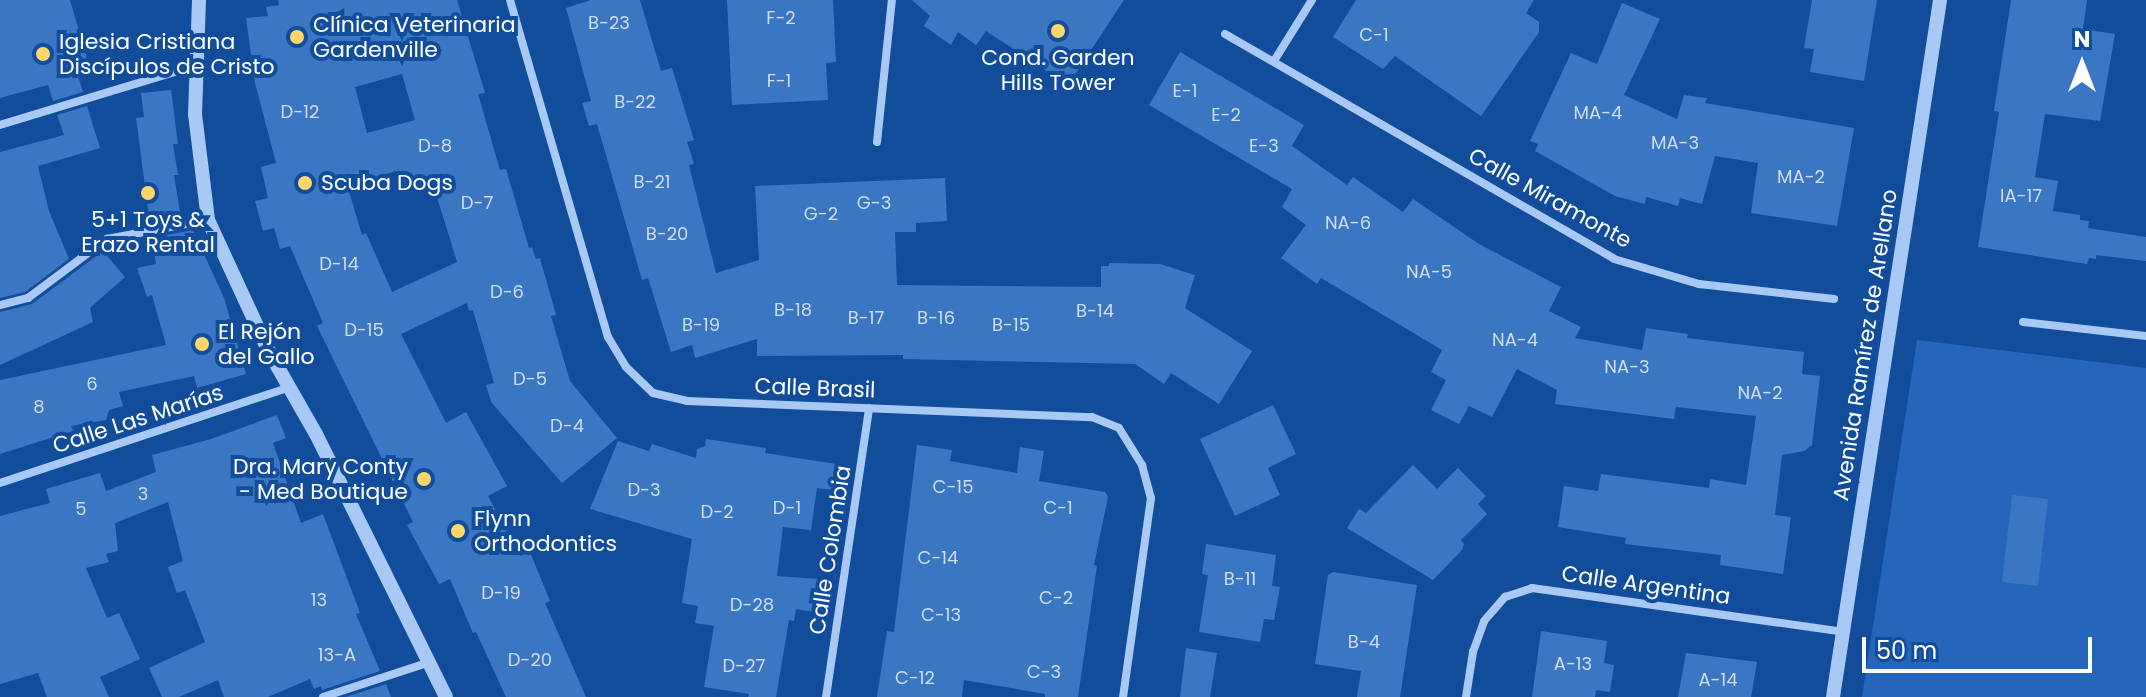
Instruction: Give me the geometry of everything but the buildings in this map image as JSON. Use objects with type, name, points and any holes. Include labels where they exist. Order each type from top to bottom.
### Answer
[{"type":"street","points":[[199,0],[195,114],[208,220],[287,388],[316,434],[446,697]]},
{"type":"street","name":"Calle Brasil","points":[[510,0],[608,337],[626,367],[653,393],[687,401],[1092,417],[1119,428],[1142,465],[1151,498],[1123,697]]},
{"type":"street","points":[[877,142],[892,0]]},
{"type":"street","points":[[1274,61],[1312,0]]},
{"type":"street","name":"Avenida Ramírez de Arellano","points":[[1833,697],[1940,0]]},
{"type":"street","name":"Calle Miramonte","points":[[1225,34],[1614,259],[1699,284],[1834,299]]},
{"type":"street","points":[[0,125],[197,65]]},
{"type":"street","points":[[0,305],[28,298],[107,239],[208,220]]},
{"type":"street","points":[[2023,322],[2146,336]]},
{"type":"street","name":"Calle Las Marías","points":[[0,483],[287,388]]},
{"type":"street","name":"Calle Colombia","points":[[826,697],[869,408]]},
{"type":"street","name":"Calle Argentina","points":[[1466,697],[1473,652],[1484,621],[1505,597],[1532,588],[1844,632]]},
{"type":"street","points":[[323,697],[431,662]]},
{"type":"shaded area","points":[[1917,340],[2146,368],[2146,697],[1862,697]]},
{"type":"place","name":"Cond. Garden Hills Tower","points":[[1058,31]]},
{"type":"place","name":"Clínica Veterinaria Gardenville","points":[[297,37]]},
{"type":"place","name":"Iglesia Cristiana Discípulos de Cristo","points":[[43,54]]},
{"type":"place","name":"Scuba Dogs","points":[[305,183]]},
{"type":"place","name":"5+1 Toys & Erazo Rental","points":[[148,193]]},
{"type":"place","name":"El Rejón del Gallo","points":[[202,344]]},
{"type":"place","name":"Dra. Mary Conty - Med Boutique","points":[[424,479]]},
{"type":"place","name":"Flynn Orthodontics","points":[[458,531]]}]
